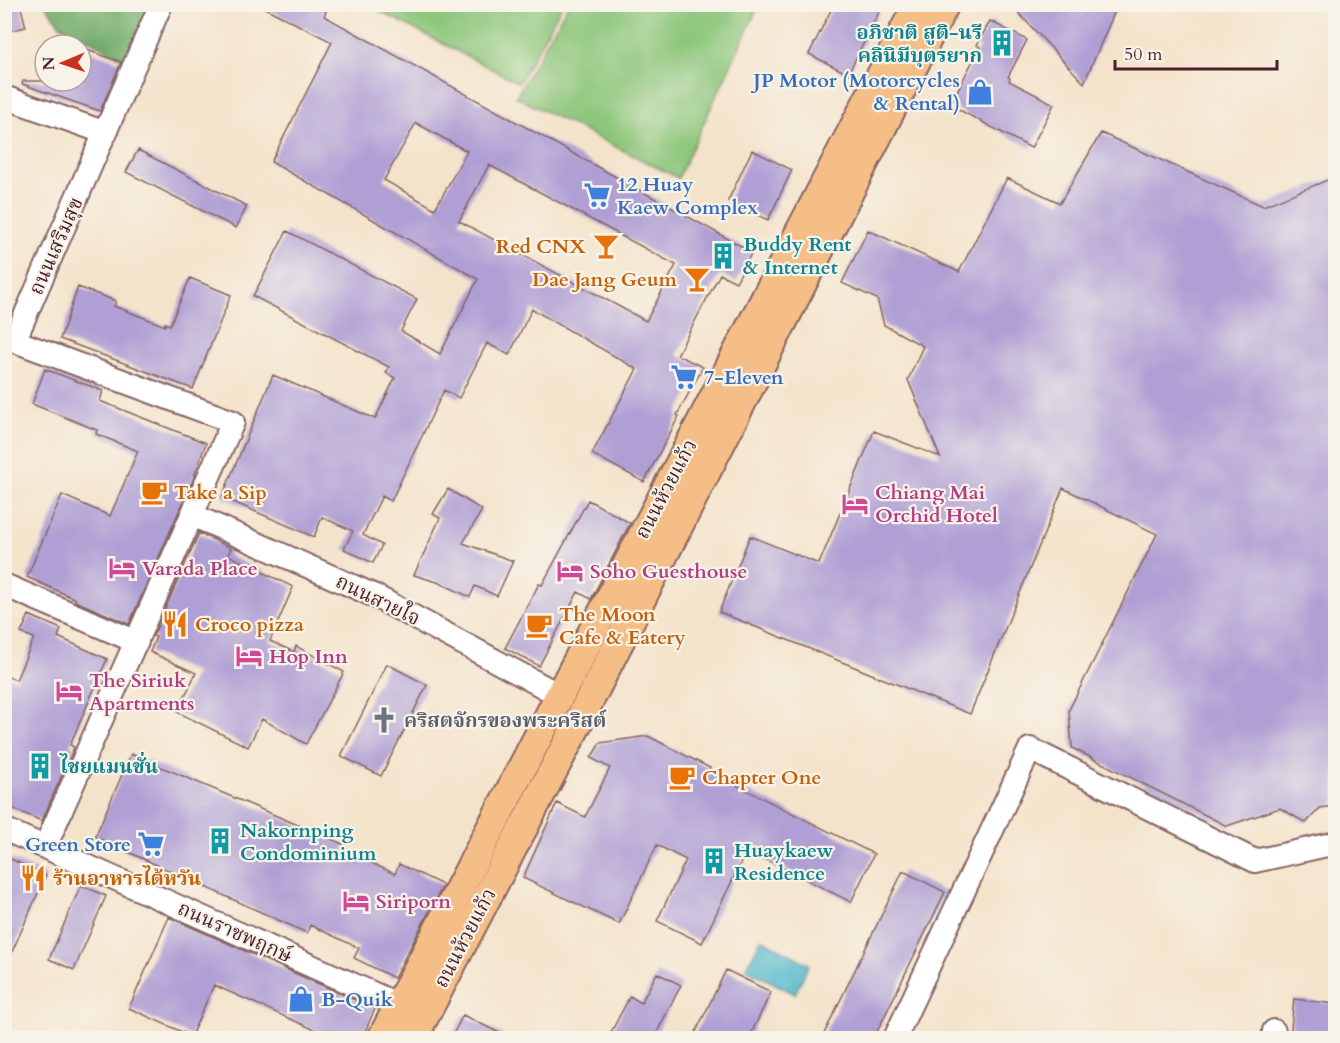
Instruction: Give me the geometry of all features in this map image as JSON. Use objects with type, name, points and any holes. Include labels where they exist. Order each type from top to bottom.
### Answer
[{"type":"main road","name":"ถนนห้วยแก้ว","points":[[412,1020],[559,695],[918,4]]},
{"type":"main road","name":"ถนนห้วยแก้ว","points":[[382,1038],[412,1020],[566,746],[945,4]]},
{"type":"street","name":"ถนนเสริมสุข","points":[[161,4],[106,133],[10,338],[233,422],[192,515]]},
{"type":"street","points":[[4,97],[106,133]]},
{"type":"street","points":[[45,847],[192,515]]},
{"type":"street","name":"ถนนสายใจ","points":[[192,515],[375,596],[559,695]]},
{"type":"street","points":[[4,585],[137,642]]},
{"type":"street","points":[[895,1038],[1030,748],[1255,861],[1335,843]]},
{"type":"street","name":"ถนนราชพฤกษ์","points":[[4,829],[412,1020]]},
{"type":"green space","points":[[45,5],[150,5],[127,61],[93,43],[93,33],[75,33],[60,25]]},
{"type":"green space","points":[[368,5],[562,5],[519,83]]},
{"type":"green space","points":[[568,5],[759,5],[678,178],[516,97]]},
{"type":"water","points":[[761,939],[809,964],[795,994],[746,969]]},
{"type":"building","points":[[4,4],[20,4],[26,27],[4,32]]},
{"type":"building","points":[[257,4],[329,4],[324,16],[752,252],[736,282],[720,274],[677,355],[703,367],[644,482],[592,454],[637,369],[532,309],[509,355],[487,343],[459,398],[444,390],[391,501],[382,496],[363,535],[382,545],[373,563],[344,549],[353,531],[322,517],[314,537],[222,497],[273,375],[375,419],[395,378],[386,373],[389,367],[253,296],[287,231],[417,299],[401,331],[440,354],[478,279],[271,162],[332,42]],"holes":[[[416,123],[467,151],[435,209],[384,180]],[[489,165],[676,265],[646,321],[459,221]]]},
{"type":"building","points":[[834,4],[869,4],[880,10],[848,74],[809,54]]},
{"type":"building","points":[[1010,4],[1118,4],[1084,83]]},
{"type":"building","points":[[990,21],[1027,40],[1008,77],[1009,81],[1054,104],[1031,148],[950,105],[980,47],[977,45]]},
{"type":"building","points":[[93,52],[121,62],[100,111],[48,93],[93,93]]},
{"type":"building","points":[[23,81],[33,81],[33,88],[22,84]]},
{"type":"building","points":[[1101,133],[1263,206],[1335,177],[1335,806],[1320,808],[1306,823],[1280,808],[1227,826],[1072,748],[1069,710],[1157,534],[1063,488],[970,714],[719,612],[750,536],[819,564],[874,431],[940,457],[908,380],[923,346],[884,325],[877,299],[842,283],[868,230],[959,272],[1007,178],[1060,203]]},
{"type":"building","points":[[138,150],[247,206],[236,228],[126,172]]},
{"type":"building","points":[[752,150],[792,170],[768,220],[728,201]]},
{"type":"building","points":[[190,278],[231,295],[193,389],[60,339],[78,287],[116,301],[114,306],[165,326],[165,323],[170,325]]},
{"type":"building","points":[[45,369],[103,391],[100,401],[206,443],[192,482],[129,624],[27,577],[62,495],[110,516],[138,451],[96,434],[97,430],[32,404]]},
{"type":"building","points":[[448,489],[482,510],[463,543],[513,561],[497,596],[475,586],[470,597],[440,583],[414,575],[440,518],[433,514]]},
{"type":"building","points":[[588,500],[630,523],[591,599],[578,592],[539,666],[505,648]]},
{"type":"building","points":[[199,533],[231,548],[228,555],[293,587],[270,641],[294,652],[296,646],[344,672],[306,744],[262,719],[248,747],[177,712],[196,673],[150,652],[156,637],[153,636]]},
{"type":"building","points":[[29,615],[61,629],[58,637],[107,659],[70,745],[74,747],[42,821],[4,805],[4,675],[16,680],[34,638],[21,633]]},
{"type":"building","name":"คริสตจักรของพระคริสต์","points":[[387,664],[427,685],[381,776],[341,756]]},
{"type":"building","points":[[648,736],[710,768],[708,771],[874,854],[851,902],[747,850],[702,943],[657,921],[686,860],[657,845],[619,924],[523,878],[557,803],[585,817],[610,768],[591,758],[600,743]]},
{"type":"building","name":"Nakornping Condominium","points":[[131,754],[345,845],[343,850],[395,874],[399,864],[443,885],[394,978],[354,958],[359,948],[310,925],[307,933],[95,837]]},
{"type":"building","points":[[4,856],[46,875],[4,970]]},
{"type":"building","points":[[903,871],[945,892],[874,1038],[822,1038]]},
{"type":"building","points":[[81,885],[106,896],[74,970],[49,959]]},
{"type":"building","points":[[169,917],[375,1009],[362,1038],[333,1038],[214,985],[191,1036],[129,1008]]},
{"type":"building","points":[[726,970],[771,992],[749,1038],[693,1038]]},
{"type":"building","points":[[657,973],[681,985],[654,1038],[608,1038],[630,996],[641,1003]]},
{"type":"building","points":[[1294,999],[1335,1004],[1335,1038],[1290,1038]]},
{"type":"building","points":[[463,1015],[473,1020],[510,1038],[451,1038]]},
{"type":"place","name":"อภิชาติ สูติ-นรี คลินิมีบุตรยาก","points":[[1002,43]]},
{"type":"place","name":"JP Motor (Motorcycles & Rental)","points":[[980,92]]},
{"type":"place","name":"12 Huay Kaew Complex","points":[[597,195]]},
{"type":"place","name":"Red CNX","points":[[606,246]]},
{"type":"place","name":"Buddy Rent & Internet","points":[[723,256]]},
{"type":"place","name":"Dae Jang Geum","points":[[697,279]]},
{"type":"place","name":"7-Eleven","points":[[684,377]]},
{"type":"place","name":"Take a Sip","points":[[154,492]]},
{"type":"place","name":"Chiang Mai Orchid Hotel","points":[[855,504]]},
{"type":"place","name":"Varada Place","points":[[122,568]]},
{"type":"place","name":"Soho Guesthouse","points":[[570,571]]},
{"type":"place","name":"Croco pizza","points":[[175,624]]},
{"type":"place","name":"The Moon Cafe & Eatery","points":[[539,625]]},
{"type":"place","name":"Hop Inn","points":[[249,656]]},
{"type":"place","name":"The Siriuk Apartments","points":[[69,691]]},
{"type":"place","name":"คริสตจักรของพระคริสต์","points":[[384,720]]},
{"type":"place","name":"ไชยแมนชั่น","points":[[40,766]]},
{"type":"place","name":"Chapter One","points":[[682,777]]},
{"type":"place","name":"Nakornping Condominium","points":[[220,841]]},
{"type":"place","name":"Green Store","points":[[151,844]]},
{"type":"place","name":"Huaykaew Residence","points":[[714,861]]},
{"type":"place","name":"ร้านอาหารไต้หวัน","points":[[33,878]]},
{"type":"place","name":"Siriporn","points":[[356,901]]},
{"type":"place","name":"B-Quik","points":[[301,999]]}]
